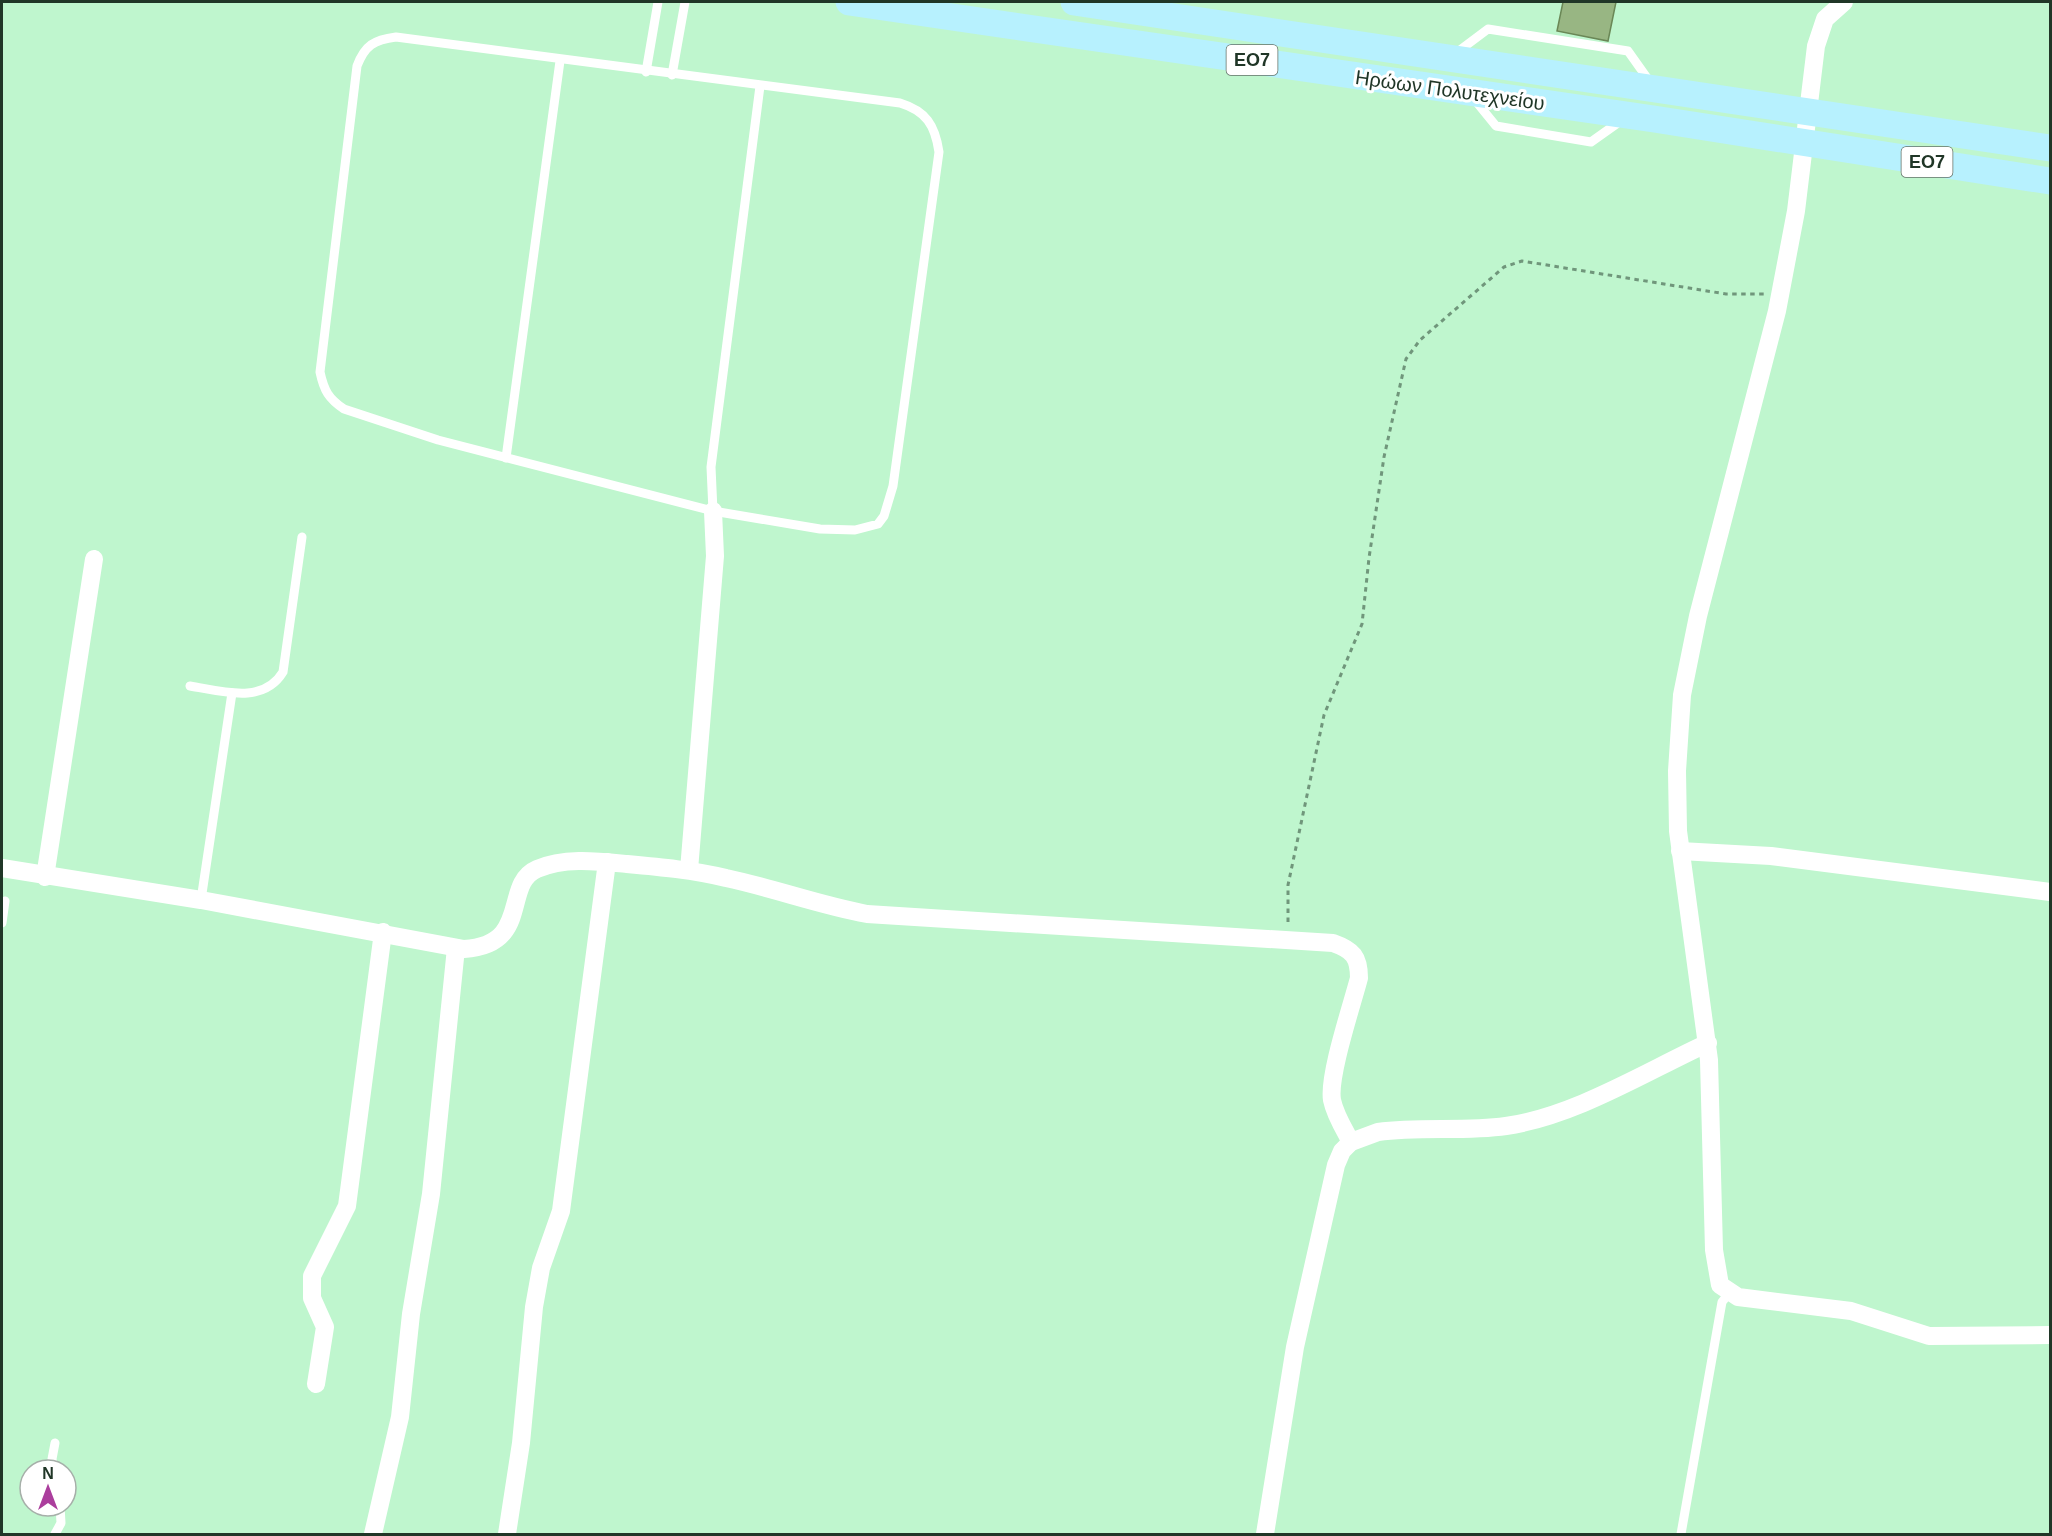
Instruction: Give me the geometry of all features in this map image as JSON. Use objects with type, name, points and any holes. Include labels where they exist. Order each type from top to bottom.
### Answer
[{"type":"main road","name":"Ηρώων Πολυτεχνείου","points":[[849,2],[1469,92],[2050,181]]},
{"type":"main road","name":"Ηρώων Πολυτεχνείου","points":[[1074,2],[2050,148]]},
{"type":"street","points":[[1844,2],[1825,19],[1819,35],[1807,112],[1796,211],[1781,292],[1686,668],[1682,695],[1677,771],[1680,851],[1708,1043],[1714,1251],[1720,1285],[1738,1297],[1851,1311],[1929,1336],[2050,1335]]},
{"type":"street","points":[[689,870],[715,556],[714,512]]},
{"type":"street","points":[[45,877],[94,559]]},
{"type":"street","points":[[1680,851],[1771,856],[2050,892]]},
{"type":"street","points":[[2,868],[383,932],[456,948],[484,948],[502,935],[510,922],[522,887],[534,870],[556,863],[607,862],[689,870],[829,907],[867,914],[1333,943],[1350,950],[1359,962],[1359,978],[1333,1079],[1332,1099],[1338,1119],[1351,1142]]},
{"type":"street","points":[[507,1534],[521,1443],[534,1307],[541,1268],[561,1211],[607,862]]},
{"type":"street","points":[[316,1384],[325,1327],[312,1298],[312,1276],[347,1206],[383,932]]},
{"type":"street","points":[[374,1534],[400,1417],[411,1314],[431,1194],[456,948]]},
{"type":"street","points":[[1265,1534],[1295,1347],[1331,1184],[1339,1156],[1351,1142],[1384,1131],[1477,1128],[1535,1119],[1581,1102],[1708,1043]]},
{"type":"lane","points":[[646,72],[658,2]]},
{"type":"lane","points":[[672,75],[685,2]]},
{"type":"lane","points":[[396,38],[560,61],[896,103],[916,108],[928,118],[936,134],[939,152],[893,486],[884,516],[878,524],[868,528],[838,530],[714,512],[438,440],[344,409],[331,400],[323,387],[320,372],[357,66],[363,50],[376,39],[396,38]]},
{"type":"lane","points":[[506,458],[560,61]]},
{"type":"lane","points":[[714,512],[711,467],[760,86]]},
{"type":"lane","points":[[190,686],[232,693],[256,693],[277,682],[284,672],[302,537]]},
{"type":"lane","points":[[201,900],[232,693]]},
{"type":"lane","points":[[2,923],[5,901]]},
{"type":"lane","points":[[1681,1534],[1722,1302],[1730,1292]]},
{"type":"lane","points":[[52,1458],[55,1443]]},
{"type":"lane","points":[[55,1534],[61,1523],[61,1518]]},
{"type":"path","points":[[1288,942],[1288,885],[1324,715],[1362,624],[1384,458],[1407,359],[1420,340],[1504,267],[1522,261],[1726,294],[1781,292]]},
{"type":"building","points":[[1563,2],[1616,2],[1608,41],[1557,31]]}]
